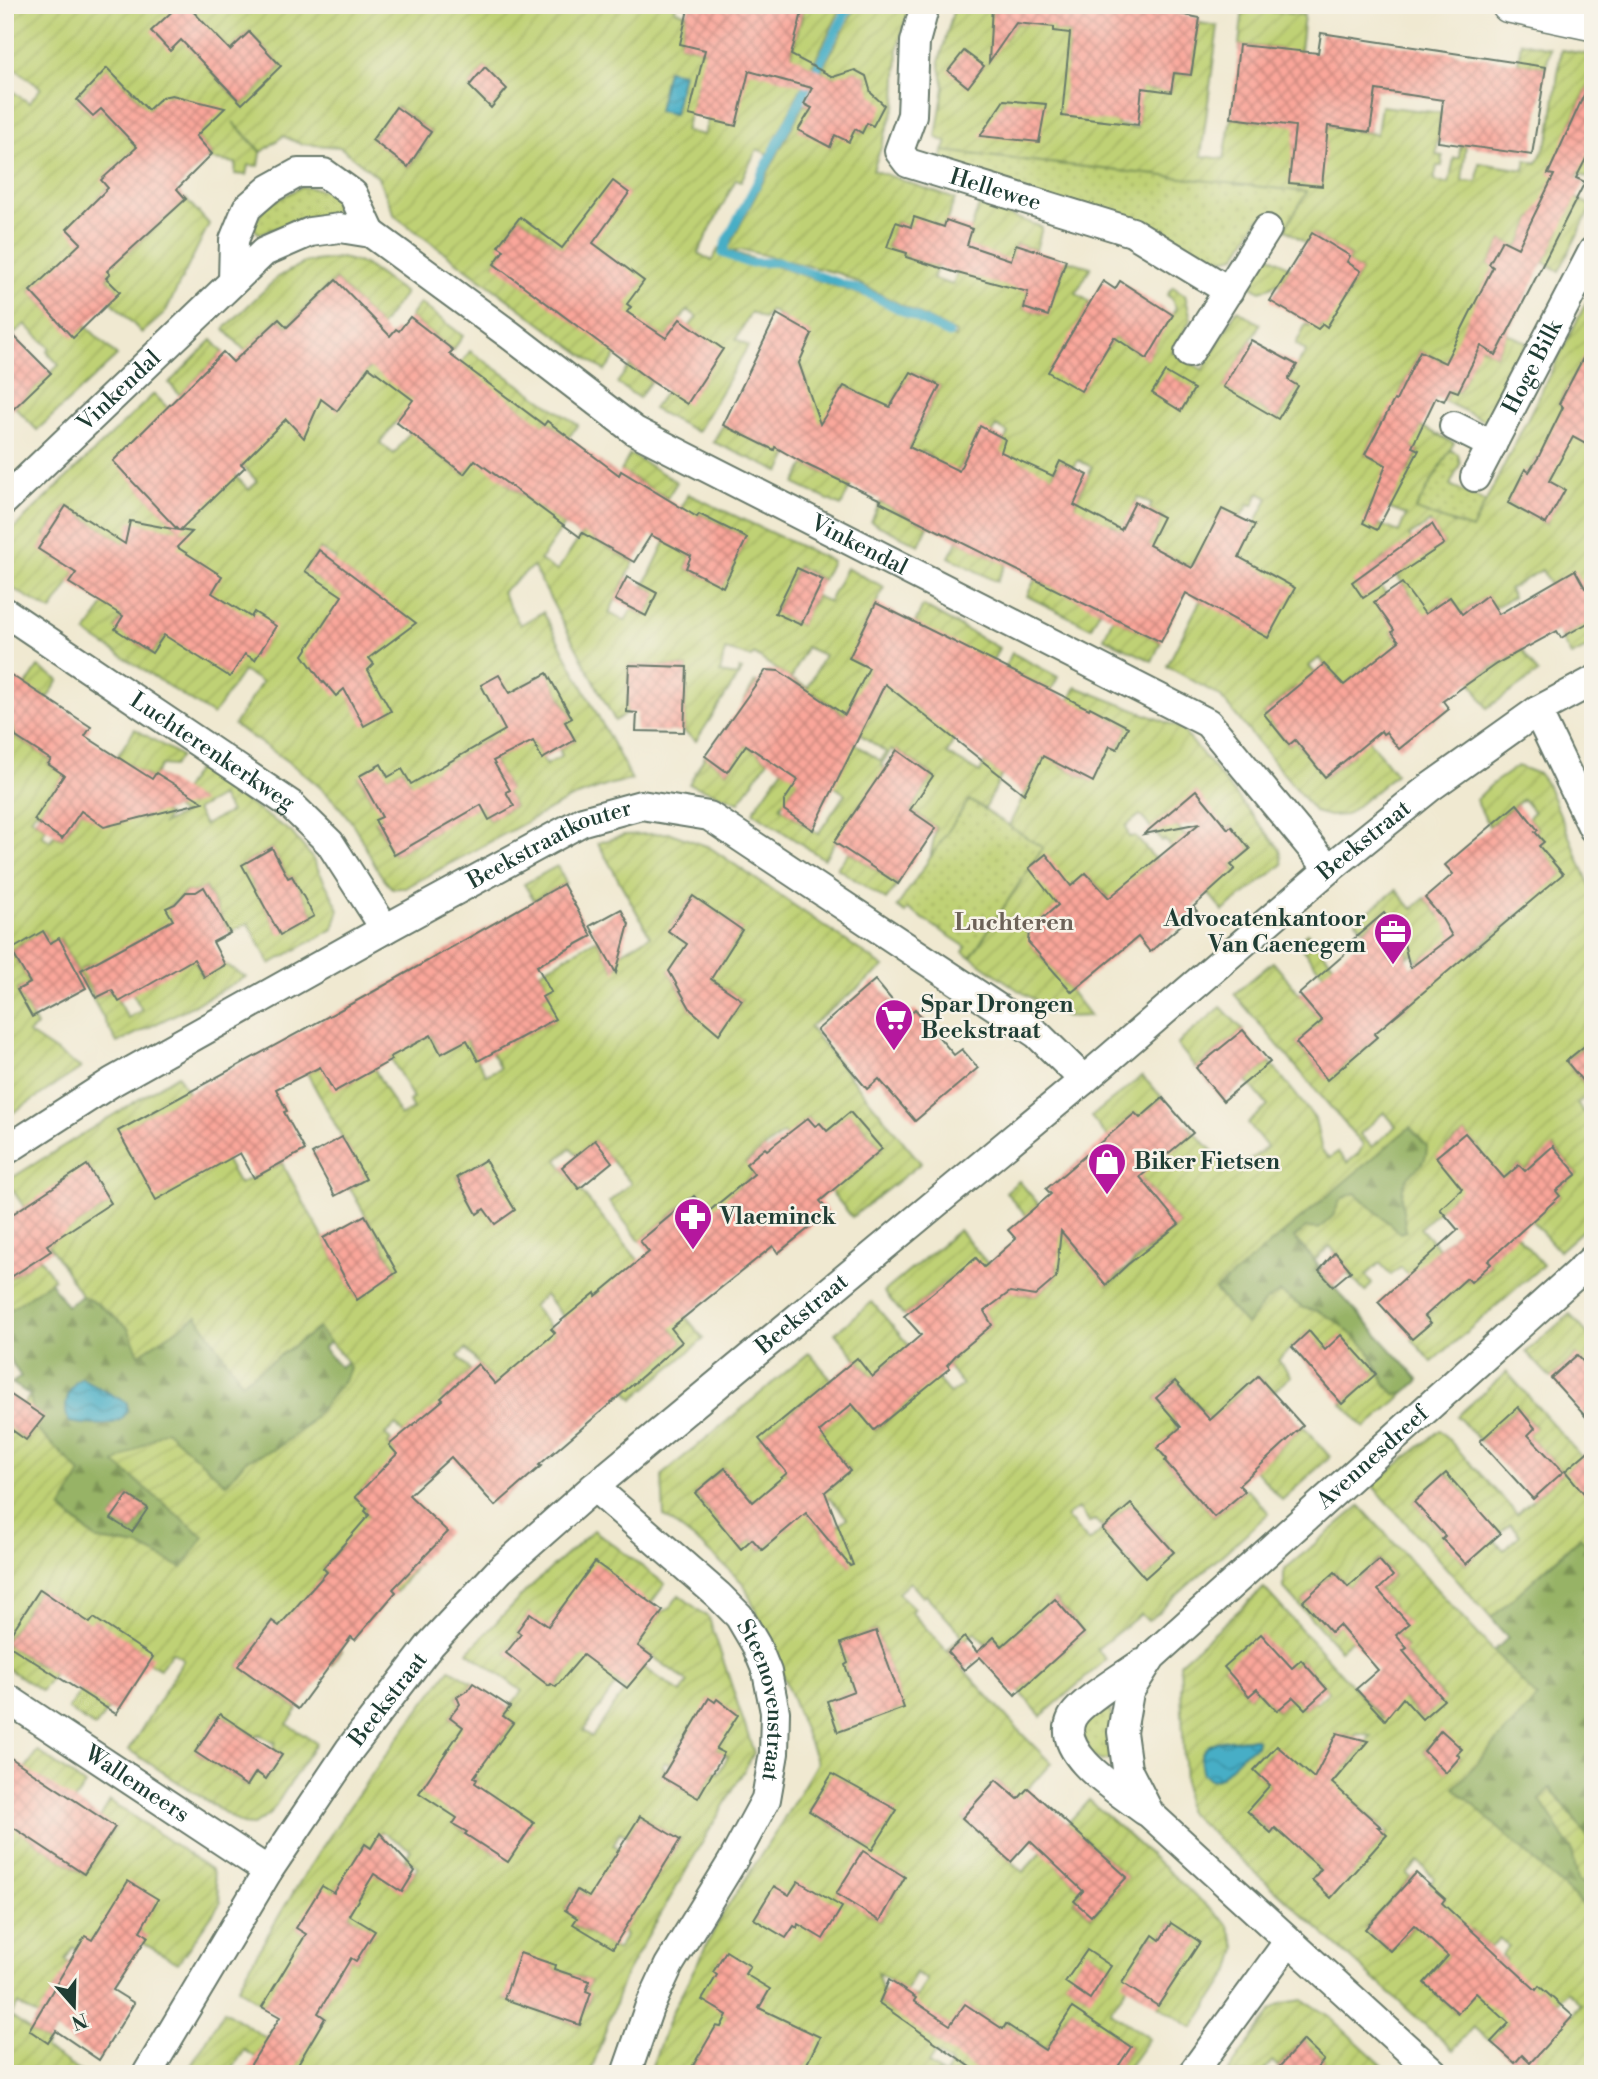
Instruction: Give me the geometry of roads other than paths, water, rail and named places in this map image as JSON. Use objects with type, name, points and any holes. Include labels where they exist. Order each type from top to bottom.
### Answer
[{"type":"main road","points":[[1509,5],[1593,23]]},
{"type":"street","name":"Hellewee","points":[[925,5],[915,42],[912,115],[899,151],[908,163],[1132,232],[1229,291]]},
{"type":"street","name":"Vinkendal","points":[[233,281],[234,240],[247,208],[269,189],[298,173],[324,173],[353,194],[371,233]]},
{"type":"street","name":"Vinkendal","points":[[5,499],[264,252],[310,232],[340,228],[371,233],[635,431],[876,551],[1208,723],[1329,869]]},
{"type":"street","points":[[1189,354],[1266,229]]},
{"type":"street","name":"Hoge Bilk","points":[[1475,477],[1593,251]]},
{"type":"street","points":[[1454,426],[1492,445]]},
{"type":"street","name":"Luchterenkerkweg","points":[[5,612],[290,804],[330,843],[385,929]]},
{"type":"street","name":"Beekstraat","points":[[147,2074],[268,1871],[350,1749],[431,1644],[500,1570],[594,1487],[1084,1080],[1329,869],[1429,788],[1537,711],[1593,681]]},
{"type":"street","points":[[1537,711],[1593,828]]},
{"type":"street","name":"Beekstraatkouter","points":[[5,1151],[112,1082],[583,821],[641,806],[709,816],[1037,1034],[1084,1080]]},
{"type":"street","name":"Avennesdreef","points":[[1435,2074],[1150,1814],[1091,1770],[1073,1749],[1069,1733],[1072,1718],[1085,1704],[1153,1656],[1593,1259]]},
{"type":"street","name":"Steenovenstraat","points":[[594,1487],[739,1616],[756,1645],[767,1672],[775,1713],[775,1753],[766,1799],[732,1862],[670,1965],[649,2008],[625,2074]]},
{"type":"street","name":"Avennesdreef","points":[[1150,1814],[1127,1769],[1122,1732],[1129,1692],[1153,1656]]},
{"type":"street","name":"Wallemeers","points":[[5,1697],[268,1871]]},
{"type":"street","points":[[1192,2074],[1288,1942]]},
{"type":"water","points":[[667,70],[683,73],[674,114],[658,111]]},
{"type":"water","points":[[81,1378],[127,1403],[122,1418],[106,1424],[69,1422],[66,1410],[68,1398],[73,1386]]},
{"type":"water","points":[[1224,1740],[1258,1740],[1257,1746],[1245,1752],[1221,1777],[1211,1780],[1203,1774],[1202,1753],[1207,1746]]},
{"type":"waterway","points":[[850,5],[726,242],[723,253],[748,263],[777,262],[863,291],[949,334]]},
{"type":"place","name":"Advocatenkantoor Van Caenegem","points":[[1393,966]]},
{"type":"place","name":"Spar Drongen Beekstraat","points":[[894,1052]]},
{"type":"place","name":"Biker Fietsen","points":[[1107,1196]]},
{"type":"place","name":"Vlaeminck","points":[[693,1251]]},
{"type":"district","name":"Luchteren","points":[[1014,923]]}]
